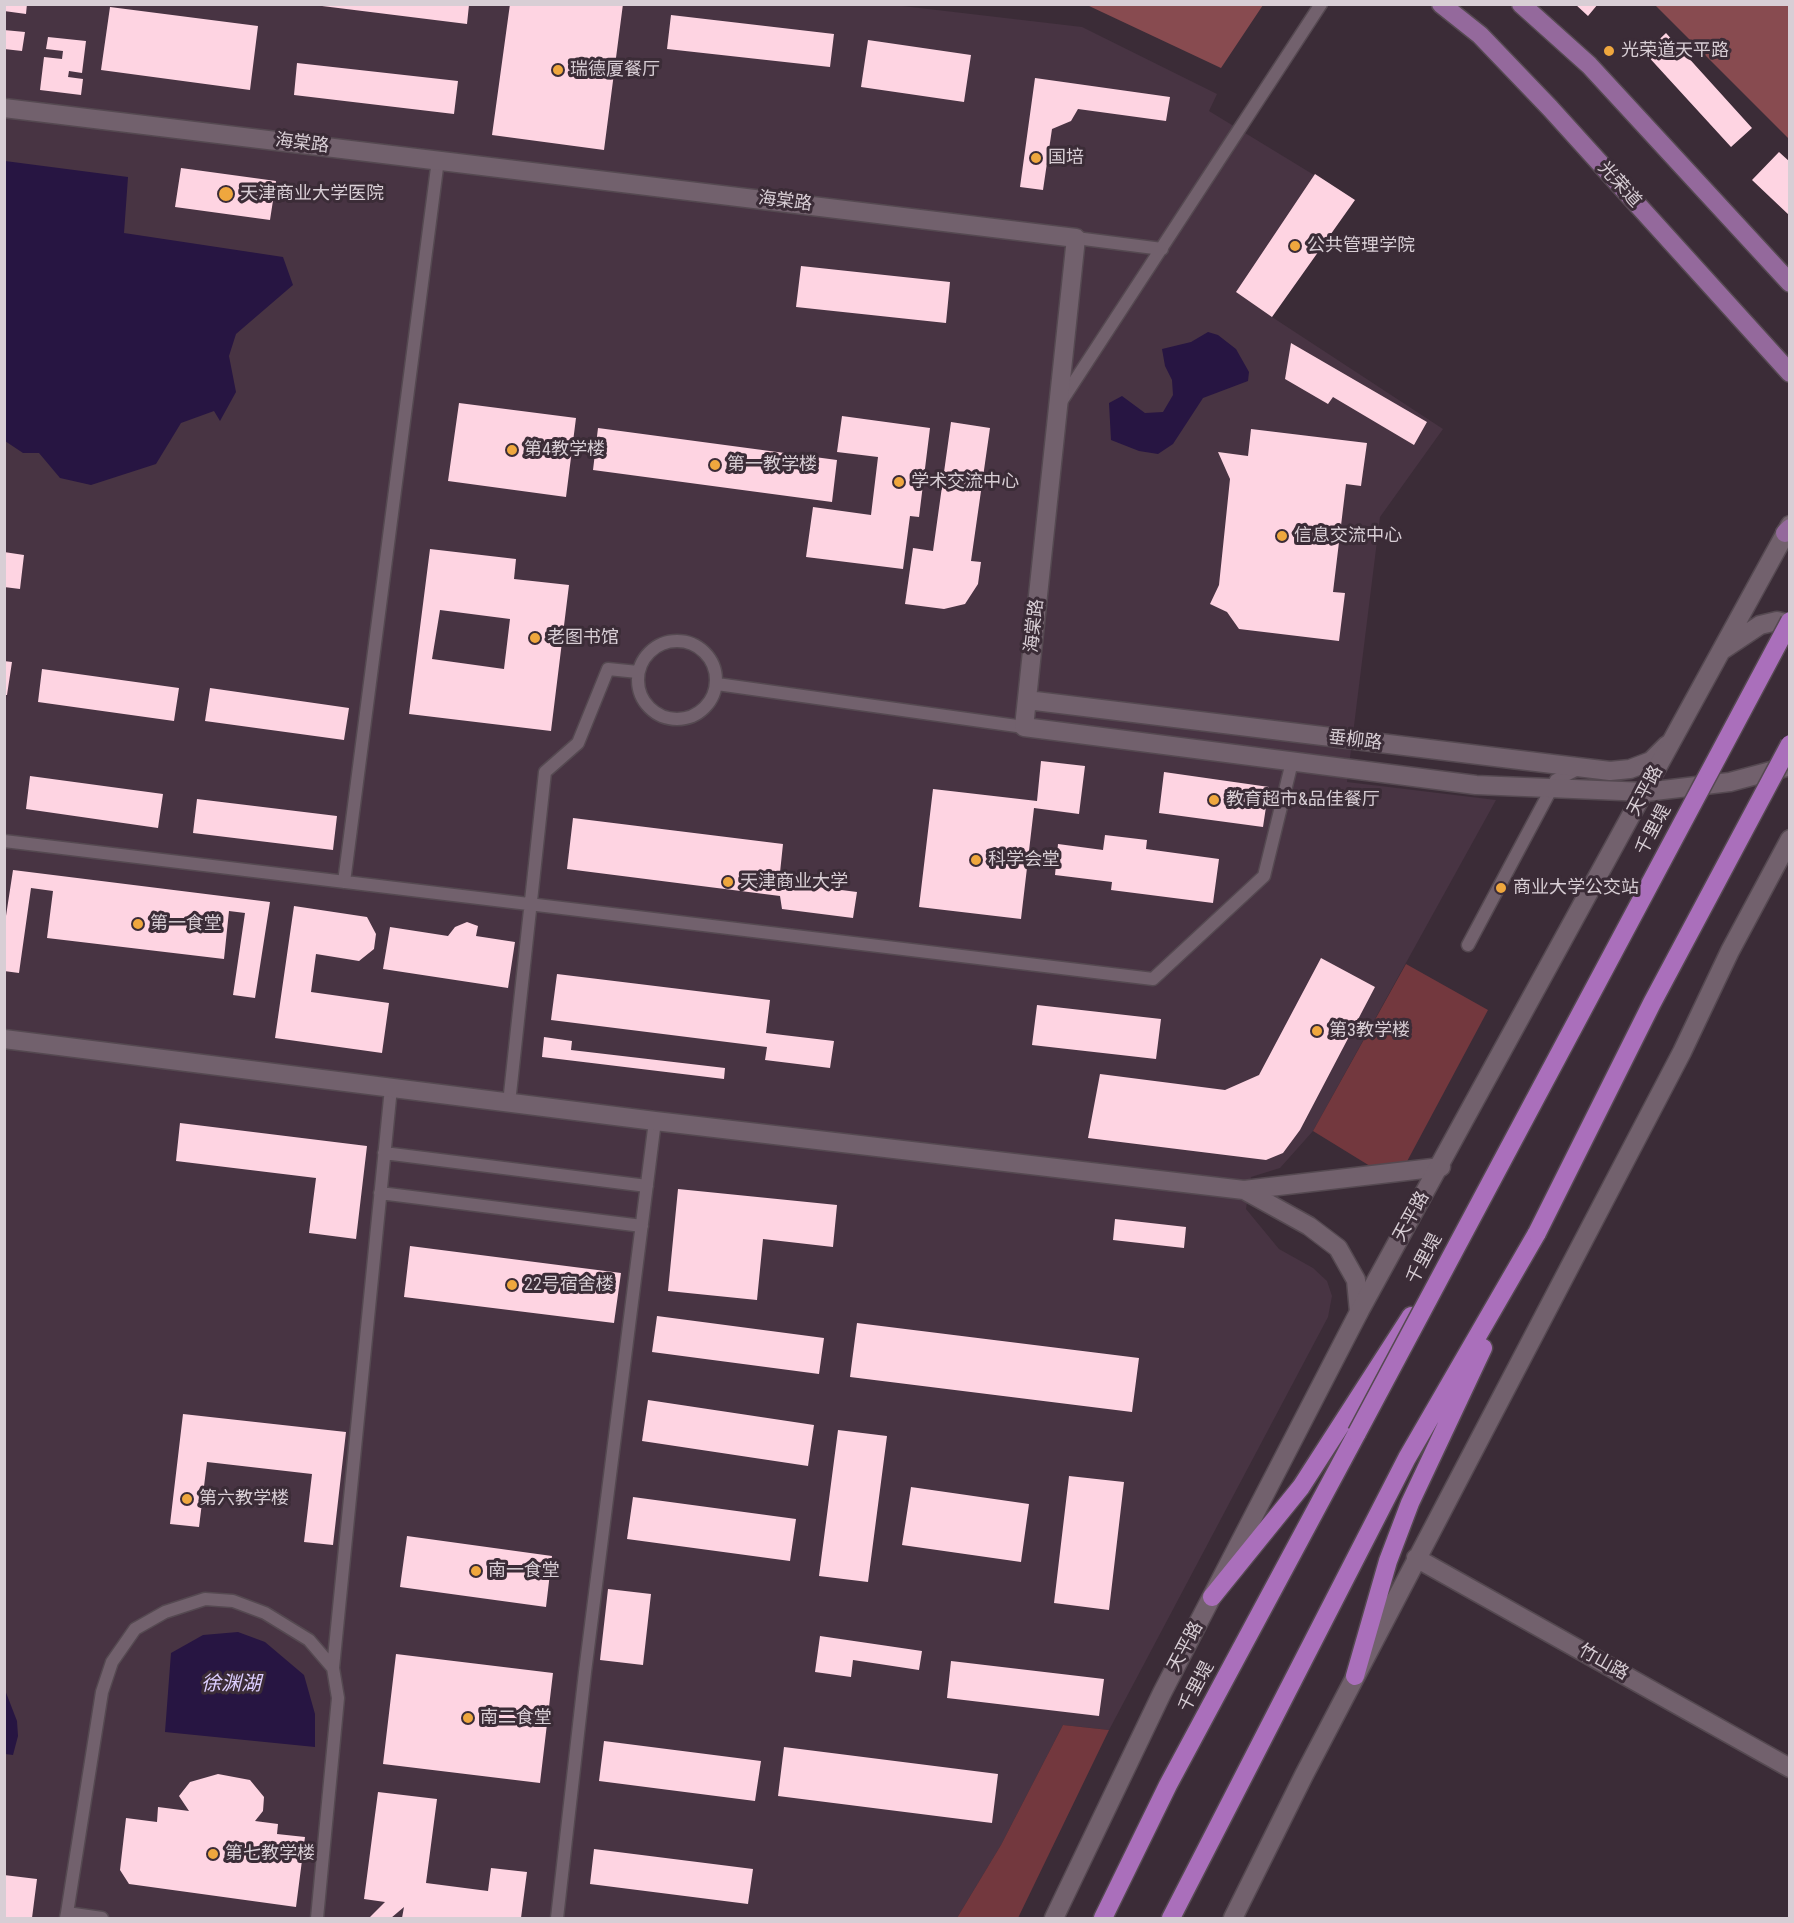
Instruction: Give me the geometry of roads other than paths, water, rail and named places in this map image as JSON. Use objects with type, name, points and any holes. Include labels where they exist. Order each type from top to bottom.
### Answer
[{"type":"highway","name":"千里堤","points":[[1103,1918],[1351,1428],[1460,1238],[1790,622]]},
{"type":"highway","points":[[1355,1676],[1388,1561],[1427,1468],[1538,1233],[1652,1003],[1790,744]]},
{"type":"highway","points":[[1171,1918],[1407,1458],[1538,1233]]},
{"type":"highway","points":[[1212,1597],[1351,1428]]},
{"type":"main road","name":"光荣道","points":[[1441,4],[1480,35],[1550,108],[1790,373]]},
{"type":"main road","points":[[1521,4],[1589,65],[1790,283]]},
{"type":"street","name":"海棠路","points":[[4,108],[1076,238],[1024,727]]},
{"type":"street","name":"天平路","points":[[1054,1918],[1157,1704],[1359,1312],[1441,1167],[1788,529]]},
{"type":"street","points":[[1719,653],[1760,624],[1790,622]]},
{"type":"street","name":"垂柳路","points":[[1027,700],[1610,771],[1630,769],[1651,761],[1673,740]]},
{"type":"street","name":"垂柳路","points":[[1024,727],[1466,784],[1646,792],[1730,782],[1790,766]]},
{"type":"street","points":[[1233,1918],[1355,1676],[1682,1052],[1730,951],[1790,839]]},
{"type":"street","points":[[4,1039],[655,1121],[1244,1190],[1441,1167]]},
{"type":"street","points":[[1244,1190],[1309,1227],[1338,1248],[1356,1280],[1359,1312]]},
{"type":"street","name":"竹山路","points":[[1416,1558],[1790,1768]]},
{"type":"lane","points":[[1059,406],[1321,4]]},
{"type":"lane","points":[[344,882],[438,160]]},
{"type":"lane","points":[[1076,238],[1162,249]]},
{"type":"lane","points":[[690,642],[702,648],[711,658],[717,684],[707,707],[697,715],[685,719],[672,719],[659,716],[645,703],[638,685],[638,672],[643,660],[663,643],[690,642]]},
{"type":"lane","points":[[509,1102],[546,772],[578,743],[608,669],[638,672]]},
{"type":"lane","points":[[717,684],[1024,727]]},
{"type":"lane","points":[[4,841],[1153,979],[1264,876],[1292,762]]},
{"type":"lane","points":[[1468,945],[1551,788],[1564,774],[1584,768]]},
{"type":"lane","points":[[317,1918],[338,1698],[333,1668],[391,1088]]},
{"type":"lane","points":[[557,1918],[655,1121]]},
{"type":"lane","points":[[384,1153],[647,1186]]},
{"type":"lane","points":[[380,1193],[642,1226]]},
{"type":"lane","points":[[102,1918],[66,1916],[102,1692],[112,1662],[135,1629],[165,1612],[205,1599],[233,1601],[265,1613],[309,1640],[333,1668]]},
{"type":"water","points":[[5,161],[128,177],[124,233],[283,257],[293,285],[236,334],[229,356],[236,392],[220,421],[214,411],[181,423],[156,464],[91,485],[60,478],[39,453],[23,453],[5,441]]},
{"type":"water","points":[[1208,332],[1218,335],[1236,349],[1249,372],[1248,381],[1203,398],[1173,444],[1158,454],[1139,451],[1111,440],[1109,403],[1122,396],[1145,413],[1163,412],[1173,395],[1172,380],[1165,366],[1162,349],[1191,342]]},
{"type":"water","name":"徐渊湖","points":[[238,1632],[265,1642],[304,1675],[315,1714],[315,1747],[165,1732],[171,1653],[203,1635]]},
{"type":"water","points":[[5,1690],[17,1721],[18,1736],[13,1755],[5,1754]]},
{"type":"place","name":"光荣道天平路","points":[[1609,51]]},
{"type":"place","name":"瑞德厦餐厅","points":[[558,70]]},
{"type":"place","name":"国培","points":[[1036,158]]},
{"type":"place","name":"天津商业大学医院","points":[[226,194]]},
{"type":"place","name":"公共管理学院","points":[[1295,246]]},
{"type":"place","name":"第4教学楼","points":[[512,450]]},
{"type":"place","name":"第一教学楼","points":[[715,465]]},
{"type":"place","name":"学术交流中心","points":[[899,482]]},
{"type":"place","name":"信息交流中心","points":[[1282,536]]},
{"type":"place","name":"老图书馆","points":[[535,638]]},
{"type":"place","name":"教育超市&品佳餐厅","points":[[1214,800]]},
{"type":"place","name":"科学会堂","points":[[976,860]]},
{"type":"place","name":"天津商业大学","points":[[728,882]]},
{"type":"place","name":"商业大学公交站","points":[[1501,888]]},
{"type":"place","name":"第一食堂","points":[[138,924]]},
{"type":"place","name":"第3教学楼","points":[[1317,1031]]},
{"type":"place","name":"22号宿舍楼","points":[[512,1285]]},
{"type":"place","name":"第六教学楼","points":[[187,1499]]},
{"type":"place","name":"南一食堂","points":[[476,1571]]},
{"type":"place","name":"南二食堂","points":[[468,1718]]},
{"type":"place","name":"第七教学楼","points":[[213,1854]]}]
